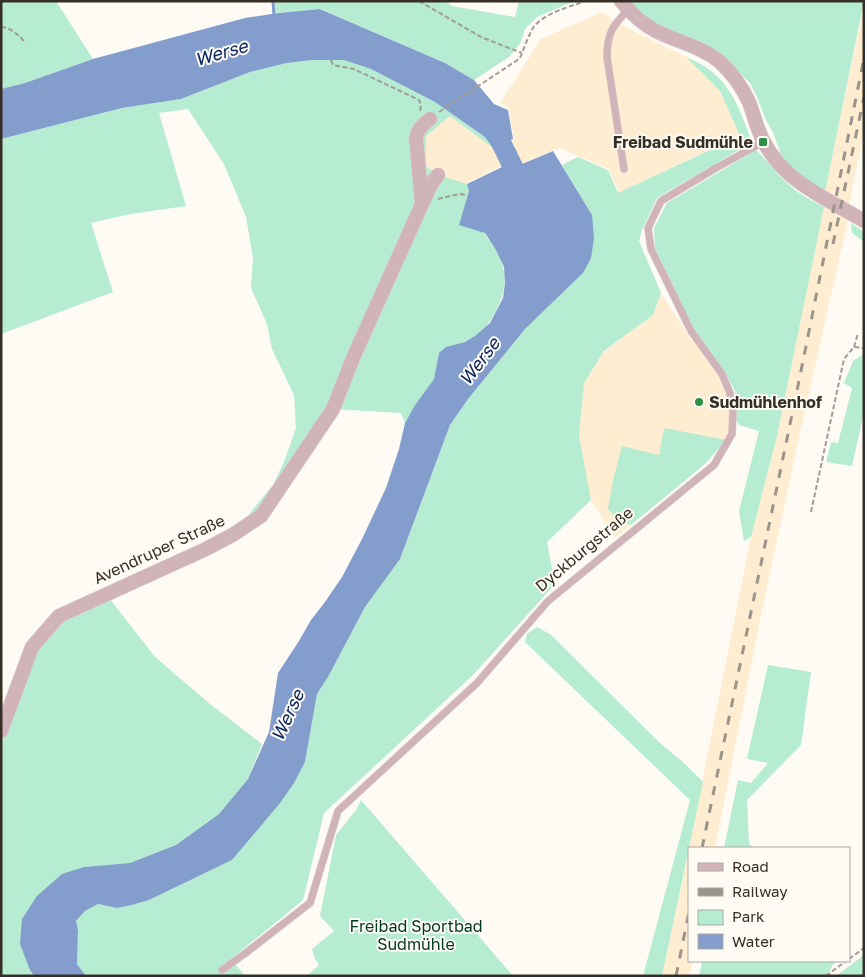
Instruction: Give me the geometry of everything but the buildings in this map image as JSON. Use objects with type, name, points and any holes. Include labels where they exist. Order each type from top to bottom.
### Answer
[{"type":"street","points":[[624,6],[640,21],[656,31],[699,48],[722,63],[740,85],[749,102],[764,142],[776,161],[793,178],[810,190],[864,222]]},
{"type":"street","points":[[418,130],[422,124],[430,119]]},
{"type":"street","name":"Avendruper Straße","points":[[1,730],[4,711],[32,647],[59,616],[206,549],[234,534],[261,516],[333,409],[422,204],[416,139],[418,130]]},
{"type":"street","points":[[422,204],[438,175]]},
{"type":"lane","points":[[624,6],[607,41],[607,57],[624,169]]},
{"type":"lane","name":"Dyckburgstraße","points":[[222,970],[310,903],[338,810],[476,683],[548,601],[714,465],[732,434],[733,413],[730,393],[722,374],[690,331],[650,249],[648,228],[661,201],[764,142]]},
{"type":"path","points":[[419,1],[481,36],[522,53]]},
{"type":"path","points":[[430,119],[520,58],[534,27],[540,21],[561,10],[586,1]]},
{"type":"path","points":[[1,27],[15,32],[25,42]]},
{"type":"path","points":[[331,60],[334,65],[354,70],[419,100],[421,105],[418,130]]},
{"type":"path","points":[[422,204],[459,194],[467,195]]},
{"type":"path","points":[[811,512],[844,359],[854,347],[858,333]]},
{"type":"path","points":[[854,347],[864,348]]},
{"type":"path","points":[[850,958],[864,948]]},
{"type":"path","points":[[826,976],[845,962]]},
{"type":"shaded area","points":[[864,4],[864,131],[849,205],[825,192]]},
{"type":"shaded area","points":[[602,12],[625,27],[686,57],[720,91],[740,135],[619,193],[609,169],[559,148],[522,163],[515,147],[497,154],[501,166],[465,184],[438,175],[426,166],[426,136],[450,116],[493,148],[514,139],[508,107],[500,103],[541,39]]},
{"type":"shaded area","points":[[824,207],[848,220],[760,620],[715,847],[689,847],[751,537],[777,436]]},
{"type":"shaded area","points":[[661,293],[688,335],[721,379],[727,394],[730,421],[726,440],[705,464],[615,538],[591,500],[579,435],[584,383],[604,352],[653,315]]},
{"type":"shaded area","points":[[688,855],[688,962],[692,962],[689,976],[662,976]]},
{"type":"green space","points":[[1,1],[56,1],[93,59],[25,83],[1,89]]},
{"type":"green space","points":[[273,1],[445,1],[452,6],[515,17],[519,1],[575,1],[537,17],[525,29],[520,44],[509,57],[474,80],[445,63],[321,9],[274,13]]},
{"type":"green space","points":[[629,1],[864,1],[825,192],[797,175],[782,158],[774,135],[750,83],[724,57],[704,43],[658,26],[641,16]]},
{"type":"green space","points":[[686,57],[707,68],[723,82],[739,108],[750,137],[747,145],[657,198],[642,230],[639,241],[661,293],[653,315],[604,351],[584,383],[579,435],[591,500],[547,542],[555,584],[473,675],[324,813],[303,900],[231,959],[245,976],[86,976],[77,964],[78,931],[76,921],[85,911],[98,904],[117,908],[149,900],[232,860],[305,762],[317,694],[365,607],[400,559],[450,425],[468,399],[525,329],[583,273],[592,215],[562,165],[578,157],[608,170],[618,193],[740,136],[720,91]]},
{"type":"green space","points":[[312,60],[344,60],[371,69],[435,102],[485,137],[493,148],[450,116],[426,136],[426,166],[438,175],[467,184],[481,226],[501,259],[505,281],[504,288],[500,302],[490,322],[478,334],[439,353],[434,379],[415,405],[405,423],[401,413],[333,409],[261,516],[234,534],[273,485],[284,462],[296,428],[294,395],[272,349],[267,324],[251,288],[253,258],[246,217],[224,164],[188,109],[159,113],[186,206],[130,214],[91,223],[113,292],[1,334],[1,139],[122,108],[181,99],[250,72],[287,63]]},
{"type":"green space","points":[[756,150],[791,187],[824,207],[777,436],[751,537],[744,541],[739,511],[759,431],[739,425],[736,419],[735,391],[725,372],[693,328],[655,248],[654,228],[667,203]]},
{"type":"green space","points":[[851,223],[864,232],[864,242],[852,233]]},
{"type":"green space","points":[[864,356],[864,412],[852,466],[826,462],[831,442],[838,443],[852,388],[844,383],[853,361]]},
{"type":"green space","points":[[664,428],[726,440],[705,464],[631,525],[620,522],[608,509],[622,446],[659,455]]},
{"type":"green space","points":[[106,594],[155,657],[210,704],[262,744],[248,779],[219,814],[176,845],[130,863],[84,867],[30,970],[34,976],[1,976],[1,730],[32,647],[59,616]]},
{"type":"green space","points":[[537,627],[550,634],[662,745],[703,782],[662,976],[643,976],[690,800],[525,642],[527,634]]},
{"type":"green space","points":[[768,665],[811,672],[801,745],[747,800],[749,844],[753,847],[724,847],[738,780],[751,783],[768,763],[747,759]]},
{"type":"green space","name":"Freibad Sportbad Sudmühle","points":[[361,800],[513,976],[307,976],[319,965],[312,949],[334,931],[320,916],[336,835],[356,810]]},
{"type":"green space","points":[[864,955],[864,976],[836,976]]},
{"type":"green space","points":[[702,962],[836,962],[833,964],[827,976],[699,976]]},
{"type":"water","points":[[320,9],[445,63],[474,80],[494,104],[508,110],[513,139],[493,148],[485,137],[435,102],[371,69],[344,60],[312,60],[287,63],[250,72],[181,99],[122,108],[1,139],[1,89],[25,83],[93,59],[245,18]]},
{"type":"water","points":[[515,148],[522,164],[553,151],[592,215],[594,238],[591,258],[583,273],[525,329],[468,399],[450,425],[400,559],[365,607],[317,694],[305,762],[294,783],[280,803],[232,860],[149,900],[117,908],[98,904],[85,911],[76,921],[78,931],[77,964],[86,976],[34,976],[20,944],[22,919],[37,896],[62,874],[84,867],[130,863],[176,845],[219,814],[248,779],[269,732],[278,673],[311,620],[342,577],[362,539],[386,488],[399,449],[405,423],[415,405],[434,379],[439,353],[446,347],[465,342],[475,336],[490,323],[503,298],[505,283],[504,267],[496,250],[485,233],[459,225],[469,191],[467,184],[502,167],[498,155]]},
{"type":"waterway","points":[[273,1],[274,16]]},
{"type":"waterway","name":"Werse","points":[[490,120],[517,175]]},
{"type":"railway","points":[[702,847],[864,58]]},
{"type":"railway","points":[[833,244],[864,97]]},
{"type":"railway","points":[[676,976],[688,917]]},
{"type":"place","name":"Freibad Sudmühle","points":[[763,142]]},
{"type":"place","name":"Sudmühlenhof","points":[[699,402]]}]
